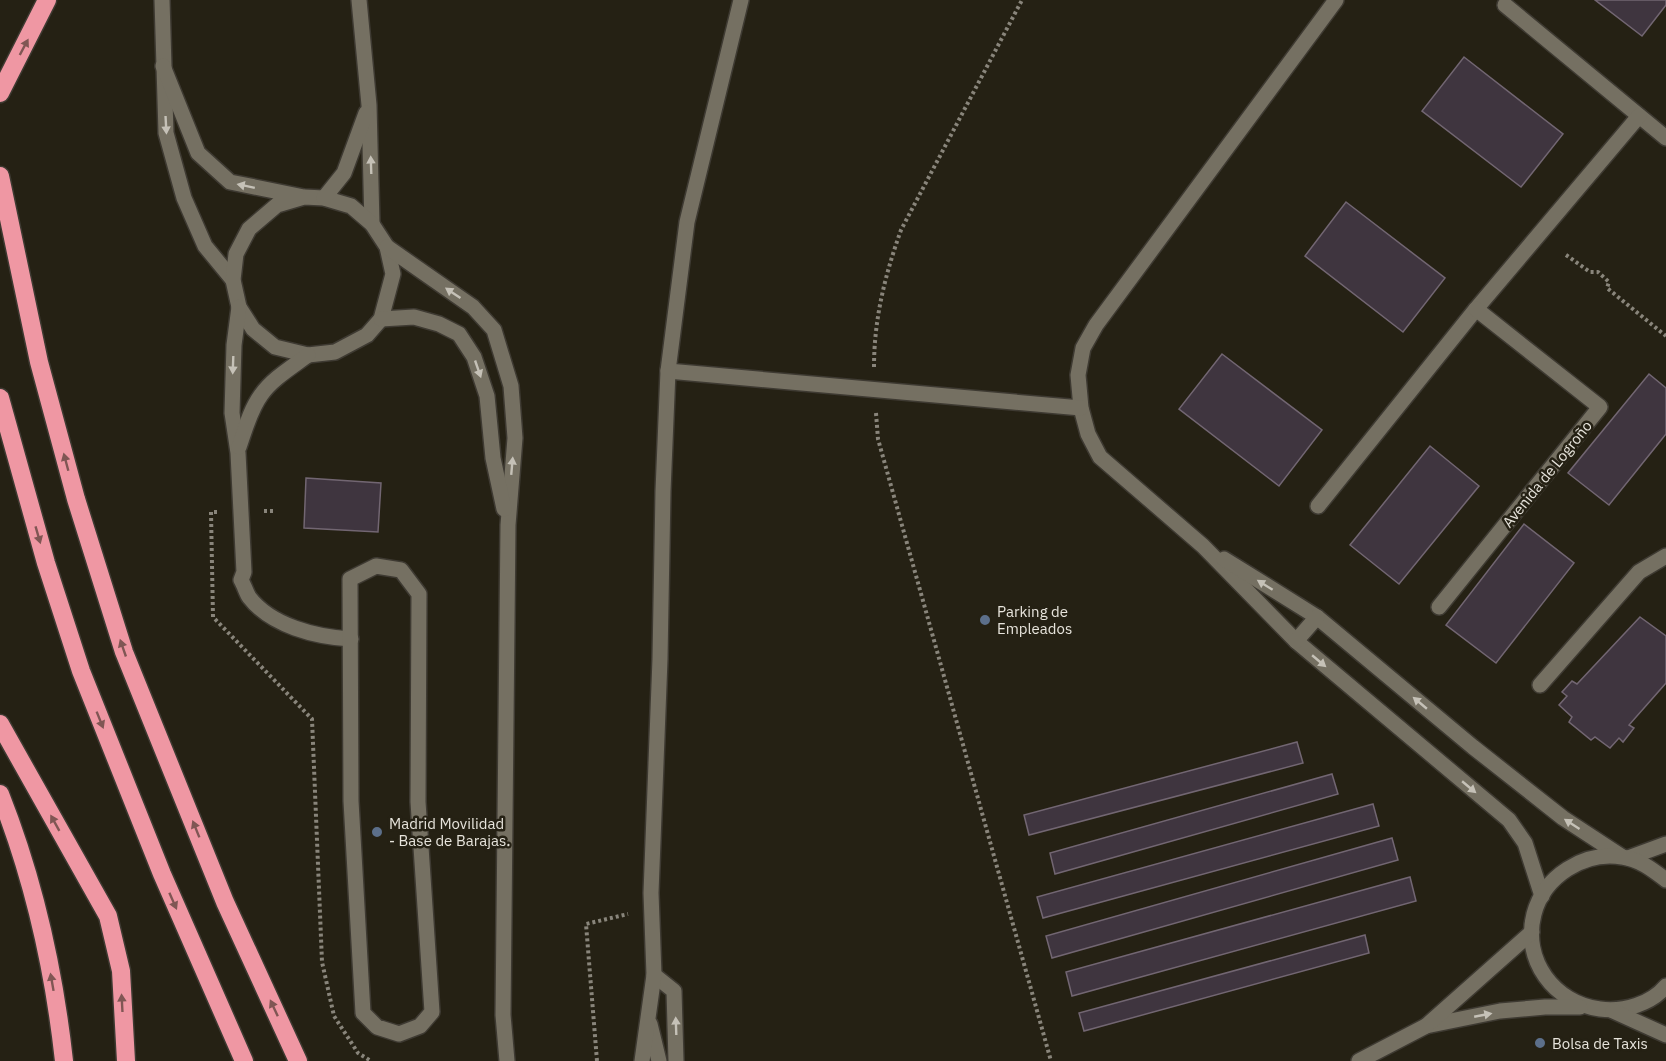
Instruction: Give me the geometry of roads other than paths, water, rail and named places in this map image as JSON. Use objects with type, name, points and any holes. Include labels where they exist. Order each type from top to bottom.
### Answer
[{"type":"highway","points":[[0,93],[47,0]]},
{"type":"highway","points":[[0,177],[39,362],[76,499],[124,652],[225,903],[298,1061]]},
{"type":"highway","points":[[0,398],[46,563],[81,670],[162,874],[244,1061]]},
{"type":"highway","points":[[0,724],[108,916],[121,971],[126,1061]]},
{"type":"highway","points":[[0,794],[16,834],[43,931],[60,1021],[64,1061]]},
{"type":"street","points":[[162,0],[166,134],[184,198],[205,246],[233,280]]},
{"type":"street","points":[[359,0],[369,105],[372,224]]},
{"type":"street","points":[[642,1061],[654,975],[651,893],[668,370],[687,222],[741,0]]},
{"type":"street","points":[[1336,0],[1096,325],[1083,348],[1078,375],[1081,408],[1088,434],[1100,457],[1203,546],[1296,641],[1509,820],[1525,843],[1542,896]]},
{"type":"street","points":[[1505,5],[1666,138]]},
{"type":"street","points":[[164,66],[198,153],[230,182],[304,197],[324,198],[351,206],[372,224],[387,247],[393,274],[381,319],[367,335],[335,352],[308,355],[275,346],[254,329],[239,307]]},
{"type":"street","points":[[324,198],[344,173],[369,105]]},
{"type":"street","points":[[1318,506],[1476,309],[1639,116]]},
{"type":"street","points":[[304,197],[277,205],[249,229],[236,254],[233,280],[239,307],[234,345],[232,413],[238,453],[244,572],[241,580],[249,596],[267,615],[298,629],[351,639]]},
{"type":"street","points":[[387,247],[473,307],[494,330],[511,386],[514,438],[508,525],[504,1003],[507,1061]]},
{"type":"street","name":"Avenida de Logroño","points":[[1439,607],[1600,408],[1476,309]]},
{"type":"street","points":[[381,319],[414,317],[439,324],[459,334],[474,357],[487,396],[493,458],[508,525]]},
{"type":"street","points":[[238,453],[246,423],[261,394],[284,372],[308,355]]},
{"type":"street","points":[[668,370],[1081,408]]},
{"type":"street","points":[[1203,546],[1317,617],[1473,747],[1563,818],[1624,857],[1649,866],[1666,880]]},
{"type":"street","points":[[1540,685],[1640,572],[1666,556]]},
{"type":"street","points":[[376,566],[401,570],[419,594],[418,802],[432,1012],[420,1026],[399,1034],[377,1028],[363,1013],[351,801],[351,639],[350,579],[376,566]]},
{"type":"street","points":[[1296,641],[1317,617]]},
{"type":"street","points":[[1586,1007],[1560,994],[1545,978],[1535,956],[1532,932],[1534,913],[1542,896],[1556,877],[1575,864],[1598,856],[1624,857],[1666,844]]},
{"type":"street","points":[[1360,1061],[1426,1026],[1532,932]]},
{"type":"street","points":[[654,975],[674,991],[676,1061]]},
{"type":"street","points":[[1613,1011],[1639,1005],[1666,986]]},
{"type":"street","points":[[1426,1026],[1500,1011],[1545,1007],[1586,1007],[1613,1011],[1666,1035]]},
{"type":"street","points":[[648,1018],[659,1061]]},
{"type":"place","name":"Parking de Empleados","points":[[985,620]]},
{"type":"place","name":"Madrid Movilidad - Base de Barajas.","points":[[377,832]]},
{"type":"place","name":"Bolsa de Taxis","points":[[1540,1043]]}]
